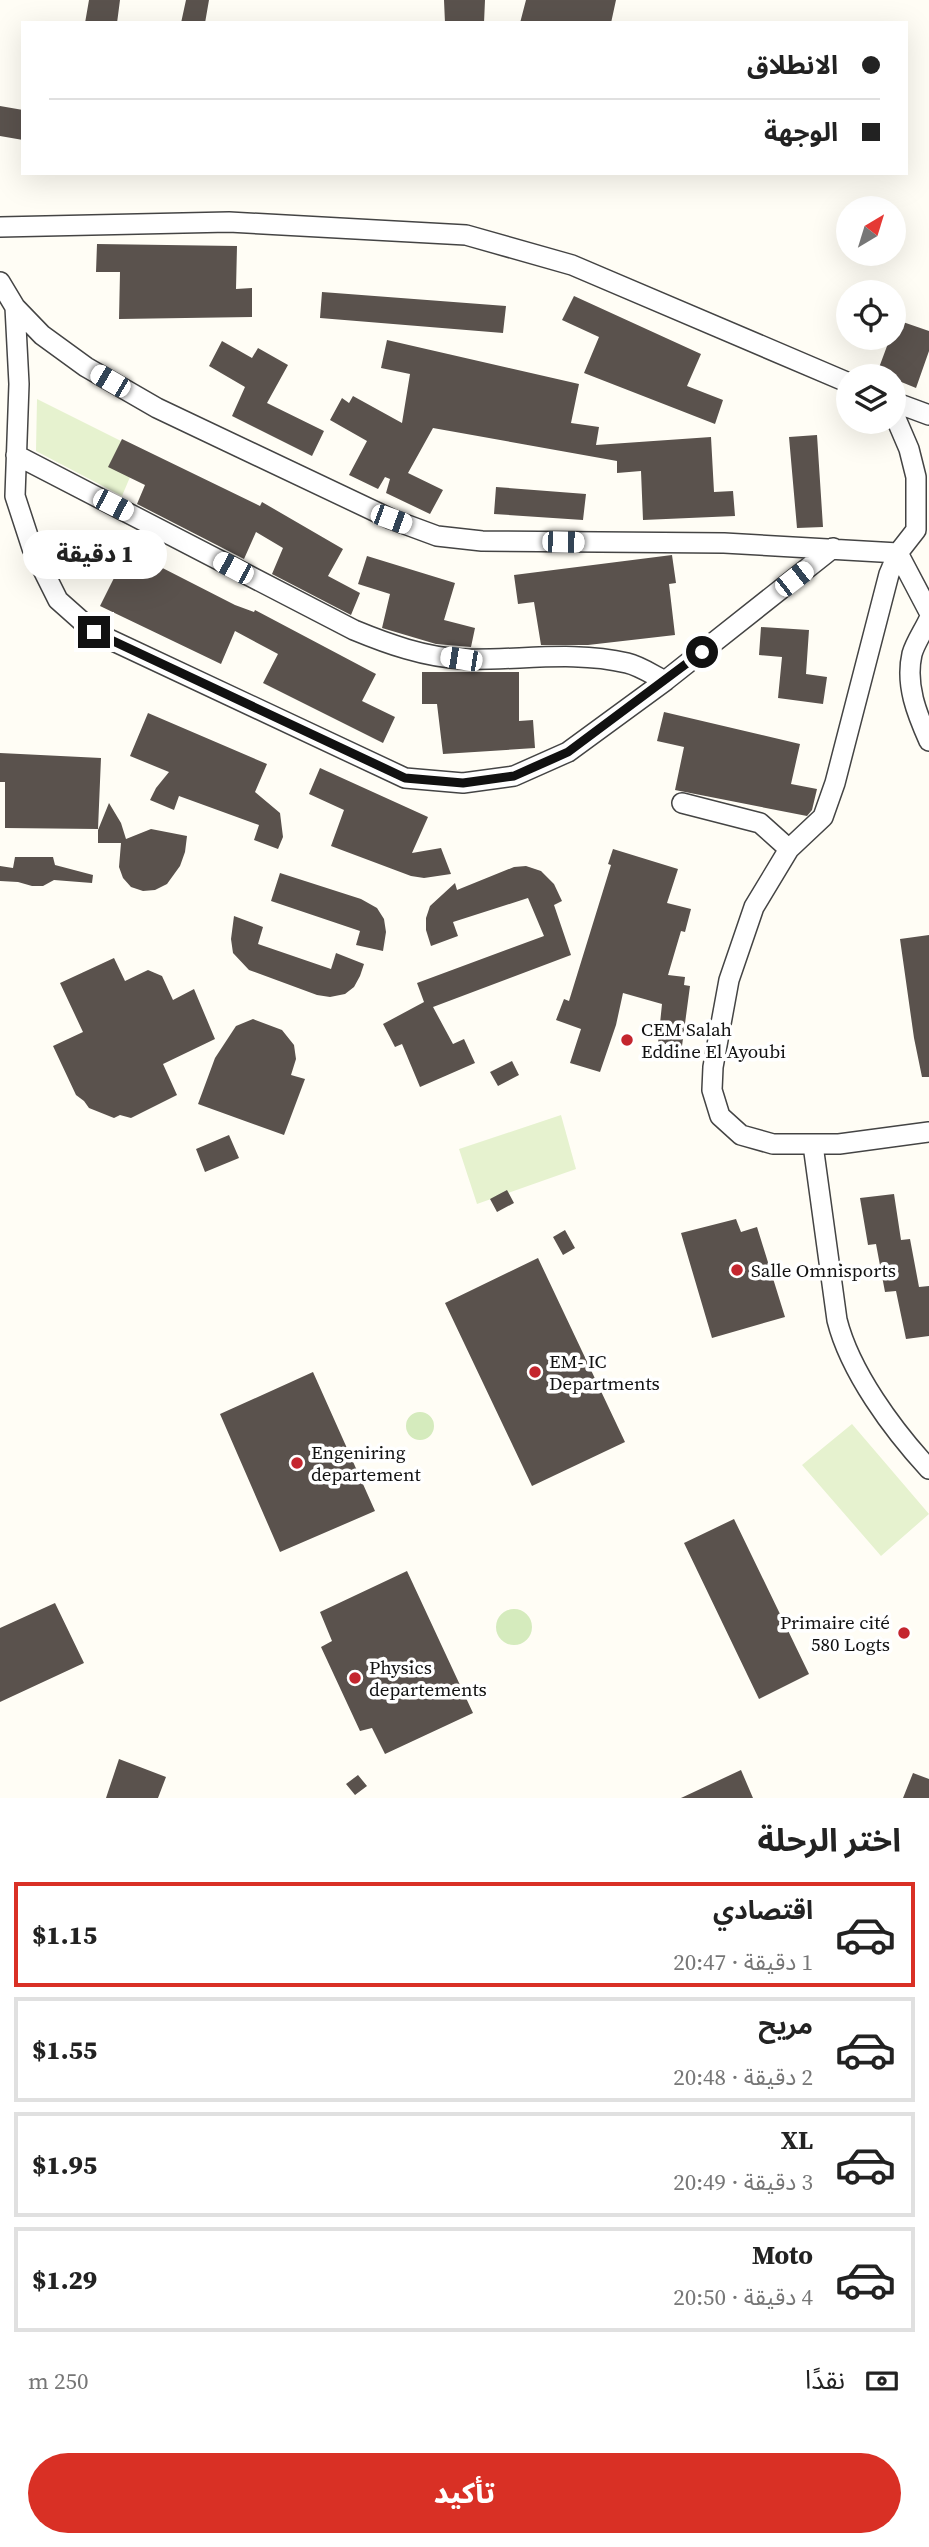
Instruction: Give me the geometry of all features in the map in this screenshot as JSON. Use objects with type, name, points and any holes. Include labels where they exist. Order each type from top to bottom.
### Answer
[{"type":"street","points":[[0,227],[229,222],[466,235],[572,265],[836,377]]},
{"type":"street","points":[[0,282],[15,307],[42,335],[86,367],[157,408],[391,519],[438,536],[482,541],[724,543],[898,553]]},
{"type":"street","points":[[15,307],[19,384],[15,496],[32,548],[58,600],[94,632],[405,778],[463,783],[514,776],[568,752],[665,681],[833,548]]},
{"type":"street","points":[[906,406],[929,415]]},
{"type":"street","points":[[903,434],[916,477],[916,530],[898,553],[889,574],[835,783],[823,817],[789,849],[754,907],[729,980],[713,1067],[712,1090],[720,1116],[741,1135],[773,1144],[839,1144],[929,1132]]},
{"type":"street","points":[[16,455],[354,630],[390,645],[461,659],[557,657],[629,663],[665,681]]},
{"type":"street","points":[[898,553],[929,612]]},
{"type":"street","points":[[929,619],[912,653],[910,681],[915,709],[929,741]]},
{"type":"street","points":[[682,803],[760,822],[789,849]]},
{"type":"street","points":[[813,1145],[837,1320],[843,1341],[853,1363],[883,1410],[929,1469]]},
{"type":"green space","points":[[37,399],[141,451],[122,496],[36,451]]},
{"type":"green space","points":[[561,1115],[576,1169],[477,1204],[459,1149]]},
{"type":"green space","points":[[420,1412],[430,1416],[434,1426],[430,1436],[420,1440],[410,1436],[406,1426],[410,1416]]},
{"type":"green space","points":[[852,1424],[929,1514],[881,1556],[802,1465]]},
{"type":"green space","points":[[514,1609],[527,1614],[532,1627],[527,1640],[514,1645],[501,1640],[496,1627],[501,1614]]},
{"type":"building","points":[[89,0],[120,0],[117,21],[85,21]]},
{"type":"building","points":[[186,0],[209,0],[205,21],[181,21]]},
{"type":"building","points":[[444,0],[485,0],[484,21],[445,21]]},
{"type":"building","points":[[526,0],[616,0],[611,21],[521,21]]},
{"type":"building","points":[[0,106],[21,110],[21,140],[0,136]]},
{"type":"building","points":[[97,244],[237,246],[236,289],[252,288],[252,317],[119,319],[120,272],[96,272]]},
{"type":"building","points":[[322,292],[506,306],[503,333],[320,318]]},
{"type":"building","points":[[574,296],[701,354],[687,386],[723,400],[715,424],[584,373],[599,337],[562,320]]},
{"type":"building","points":[[906,323],[929,331],[929,351],[916,388],[906,384],[906,364],[880,364],[886,350],[906,350]]},
{"type":"building","points":[[387,340],[579,384],[571,423],[599,427],[596,445],[711,437],[714,492],[733,491],[735,516],[643,520],[641,471],[617,473],[617,461],[433,428],[408,473],[443,490],[430,514],[386,493],[390,479],[385,477],[378,489],[349,475],[367,441],[330,420],[342,398],[349,403],[353,396],[402,423],[410,374],[381,368]]},
{"type":"building","points":[[222,341],[252,358],[258,348],[288,365],[267,403],[324,431],[312,456],[232,416],[245,387],[209,366]]},
{"type":"building","points":[[817,435],[823,527],[797,528],[789,437]]},
{"type":"building","points":[[122,439],[260,506],[262,502],[343,549],[328,576],[360,593],[351,615],[272,574],[283,548],[256,532],[244,559],[137,504],[145,485],[108,467]]},
{"type":"building","points":[[496,487],[586,494],[583,520],[494,514]]},
{"type":"building","points":[[92,532],[235,605],[254,612],[255,610],[376,674],[362,701],[395,717],[383,743],[263,683],[278,654],[235,631],[221,664],[100,606],[115,576],[79,558]]},
{"type":"building","points":[[672,555],[676,583],[669,584],[675,635],[588,645],[541,645],[534,602],[518,604],[514,575]]},
{"type":"building","points":[[367,556],[455,583],[444,620],[475,628],[471,647],[436,644],[382,628],[390,594],[358,584]]},
{"type":"building","points":[[761,627],[809,630],[806,674],[827,677],[823,704],[778,698],[782,657],[759,655]]},
{"type":"building","points":[[422,672],[519,672],[519,721],[533,720],[535,748],[443,754],[437,704],[422,704]]},
{"type":"building","points":[[664,712],[800,744],[791,784],[817,789],[812,810],[807,816],[675,790],[684,747],[657,741]]},
{"type":"building","points":[[148,713],[267,764],[255,792],[280,813],[283,837],[278,849],[254,840],[259,825],[179,796],[174,810],[150,800],[169,772],[130,756]]},
{"type":"building","points":[[0,753],[101,758],[98,829],[5,828],[5,782],[0,782]]},
{"type":"building","points":[[320,768],[428,817],[412,853],[441,848],[451,874],[424,878],[411,876],[331,846],[344,810],[309,794]]},
{"type":"building","points":[[109,803],[121,823],[126,839],[151,829],[187,836],[180,866],[167,884],[155,890],[143,891],[131,887],[123,878],[119,867],[121,843],[98,843],[98,830]]},
{"type":"building","points":[[613,849],[678,869],[667,903],[691,909],[685,932],[681,931],[668,975],[685,977],[684,985],[690,986],[682,1046],[658,1043],[662,1004],[623,993],[616,1025],[600,1072],[570,1063],[581,1029],[556,1020],[564,999],[569,1001],[611,865],[608,864]]},
{"type":"building","points":[[15,857],[53,857],[55,865],[93,875],[92,883],[54,880],[43,886],[32,886],[0,881],[0,866],[13,868]]},
{"type":"building","points":[[526,866],[541,871],[554,884],[562,901],[554,905],[571,955],[433,1007],[453,1044],[464,1039],[475,1063],[420,1087],[402,1044],[395,1047],[383,1024],[424,1002],[417,983],[544,936],[528,898],[453,922],[458,936],[431,946],[426,930],[430,906],[455,883],[457,890],[514,867]]},
{"type":"building","points":[[280,873],[361,899],[377,908],[384,919],[386,932],[383,951],[356,945],[360,931],[271,901]]},
{"type":"building","points":[[234,916],[263,927],[258,944],[331,969],[336,953],[364,964],[360,976],[354,987],[345,994],[330,997],[317,995],[249,970],[233,953],[231,939]]},
{"type":"building","points":[[929,935],[929,1077],[922,1077],[900,939]]},
{"type":"building","points":[[114,958],[125,981],[148,970],[162,976],[173,1000],[194,989],[215,1039],[163,1064],[177,1095],[131,1118],[120,1115],[114,1118],[89,1108],[76,1095],[53,1046],[83,1032],[60,983]]},
{"type":"building","points":[[253,1019],[282,1030],[294,1045],[296,1059],[291,1075],[305,1079],[284,1135],[198,1104],[215,1058],[236,1026]]},
{"type":"building","points":[[512,1061],[519,1075],[498,1086],[490,1072]]},
{"type":"building","points":[[229,1135],[239,1158],[205,1172],[196,1149]]},
{"type":"building","points":[[507,1190],[514,1203],[497,1212],[490,1199]]},
{"type":"building","points":[[894,1194],[901,1240],[910,1239],[919,1287],[929,1286],[929,1336],[906,1339],[896,1291],[885,1292],[876,1244],[868,1245],[860,1198]]},
{"type":"building","points":[[736,1219],[741,1232],[757,1227],[785,1317],[712,1338],[681,1233]]},
{"type":"building","points":[[565,1230],[575,1248],[563,1255],[553,1237]]},
{"type":"building","name":"EM- IC Departments","points":[[538,1258],[625,1442],[532,1486],[445,1303]]},
{"type":"building","name":"Engeniring departement","points":[[313,1372],[375,1511],[280,1552],[220,1414]]},
{"type":"building","points":[[734,1519],[809,1674],[759,1699],[684,1543]]},
{"type":"building","points":[[407,1571],[473,1713],[385,1754],[372,1728],[360,1731],[321,1647],[332,1641],[320,1612]]},
{"type":"building","points":[[55,1603],[84,1663],[0,1702],[0,1628]]},
{"type":"building","points":[[119,1759],[166,1777],[158,1798],[106,1798]]},
{"type":"building","points":[[741,1770],[753,1798],[681,1798]]},
{"type":"building","points":[[913,1773],[929,1779],[929,1798],[903,1798]]},
{"type":"building","points":[[358,1775],[367,1786],[355,1795],[346,1784]]},
{"type":"place","name":"CEM Salah Eddine El Ayoubi","points":[[627,1040]]},
{"type":"place","name":"Salle Omnisports","points":[[737,1270]]},
{"type":"place","name":"EM- IC Departments","points":[[535,1372]]},
{"type":"place","name":"Engeniring departement","points":[[297,1463]]},
{"type":"place","name":"Primaire cité 580 Logts","points":[[904,1633]]},
{"type":"place","name":"Physics departements","points":[[355,1678]]},
{"type":"route","points":[[94,632],[405,778],[463,783],[514,776],[568,752],[702,652]]}]
